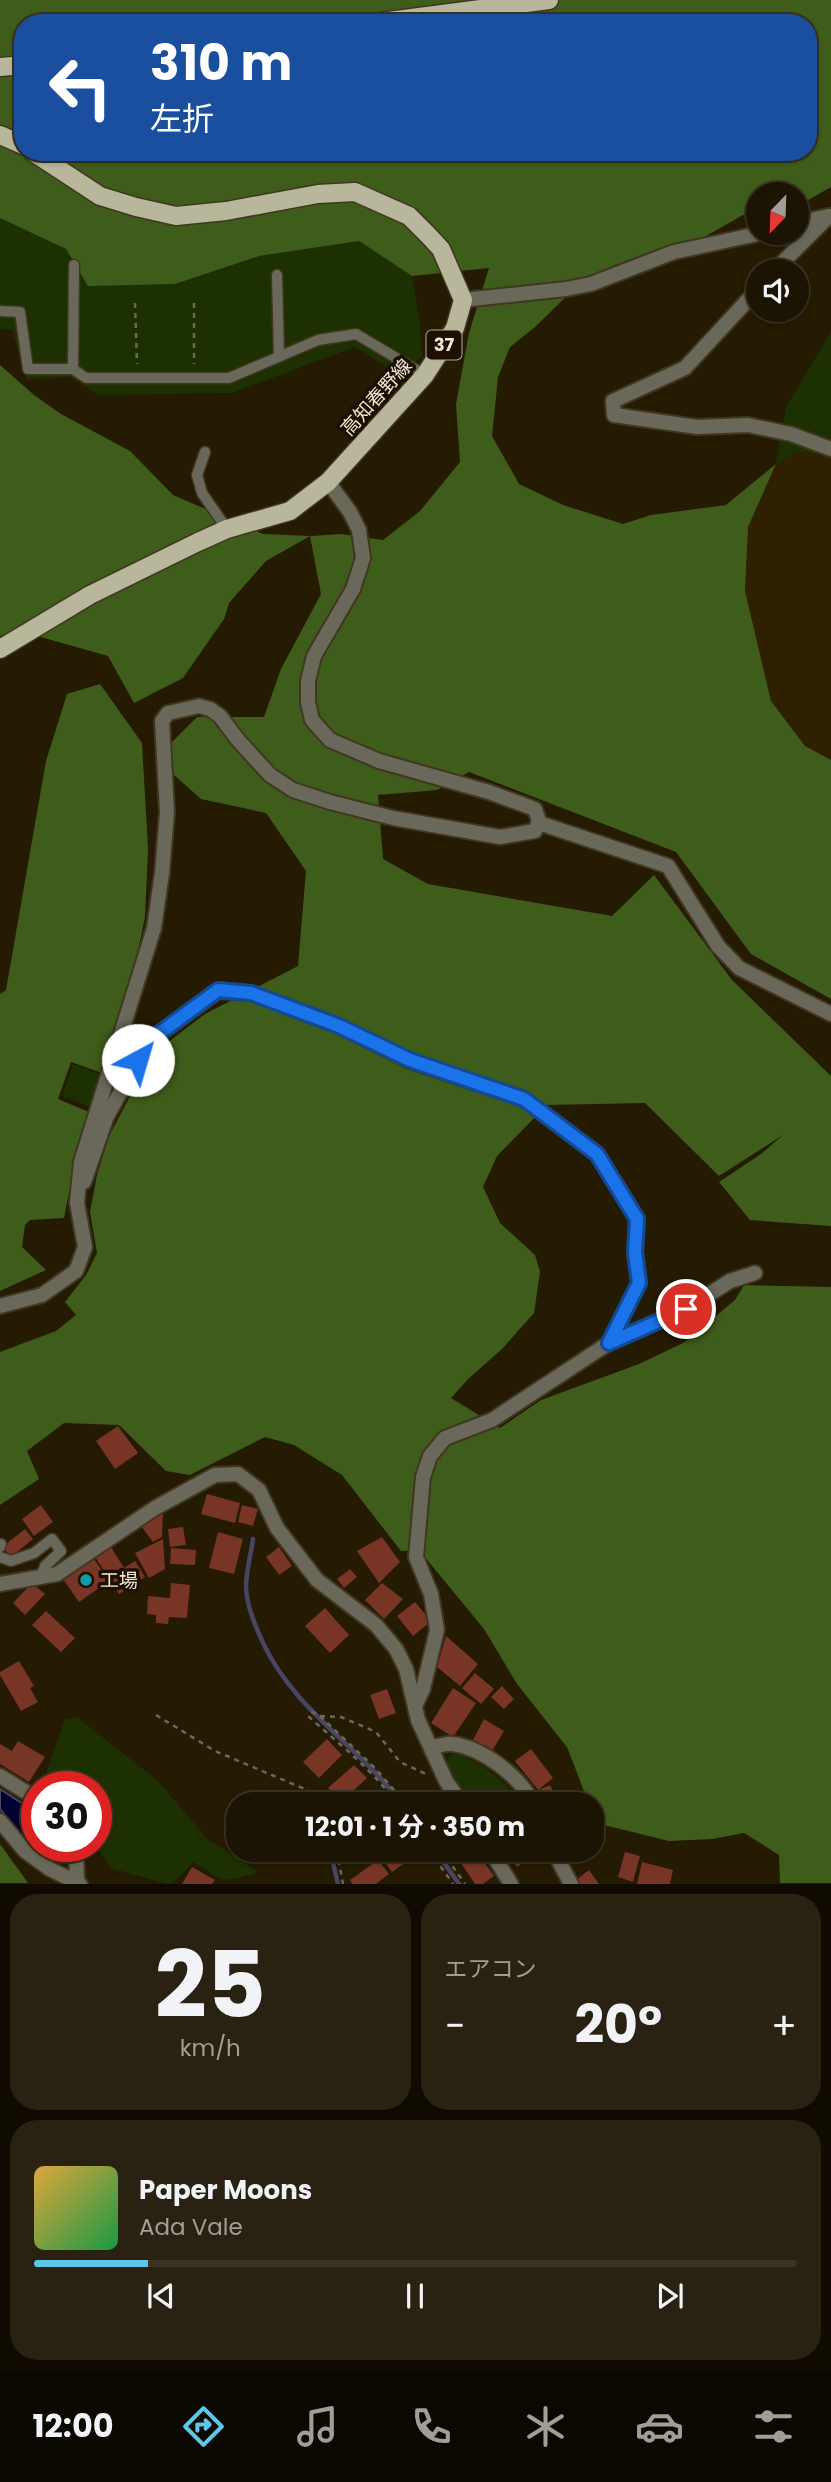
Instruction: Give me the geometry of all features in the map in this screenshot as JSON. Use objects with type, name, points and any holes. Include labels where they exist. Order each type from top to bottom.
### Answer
[{"type":"main road","points":[[442,14],[549,0]]},
{"type":"main road","points":[[47,161],[100,196],[176,216],[226,211],[318,194],[355,192],[409,216],[441,249],[463,300]]},
{"type":"main road","name":"高知春野線","points":[[0,649],[90,595],[228,529],[290,511],[327,482],[425,375],[455,328],[463,300]]},
{"type":"street","points":[[809,220],[830,216]]},
{"type":"street","points":[[786,259],[830,216]]},
{"type":"street","points":[[463,300],[591,284],[674,253],[746,237]]},
{"type":"street","points":[[746,302],[685,368],[613,401],[614,415],[697,426],[748,425],[791,434],[831,449]]},
{"type":"street","points":[[0,1306],[42,1295],[76,1271],[85,1247],[77,1203],[81,1162],[153,928],[162,873],[167,813],[162,721],[168,713],[200,706],[210,709],[270,775],[293,790],[330,802],[393,818],[500,837],[535,831],[539,823],[535,809],[489,792],[379,761],[330,740],[312,720],[308,692],[314,656],[353,589],[363,558],[359,530],[350,512],[327,482]]},
{"type":"street","points":[[539,823],[668,866],[718,946],[739,968],[831,1014]]},
{"type":"street","points":[[77,1203],[107,1116],[149,1041],[218,990],[251,993],[339,1026],[410,1060],[524,1099],[597,1154],[637,1219],[635,1252],[639,1283],[609,1343]]},
{"type":"street","points":[[415,1706],[423,1689],[437,1630],[431,1594],[416,1557],[423,1477],[430,1456],[444,1438],[492,1420],[609,1343],[686,1309],[730,1281],[755,1273]]},
{"type":"street","points":[[0,1584],[57,1574],[155,1508],[215,1475],[238,1475],[259,1490],[277,1528],[317,1580],[376,1625],[396,1649],[406,1669],[418,1720],[454,1792]]},
{"type":"street","points":[[431,1748],[452,1743],[478,1753],[502,1766],[523,1792]]},
{"type":"street","points":[[0,1776],[21,1789]]},
{"type":"street","points":[[0,1821],[25,1851],[50,1869],[78,1883],[77,1862]]},
{"type":"street","points":[[497,1862],[511,1884]]},
{"type":"street","points":[[559,1862],[571,1884]]},
{"type":"lane","points":[[73,369],[74,265]]},
{"type":"lane","points":[[276,275],[279,356]]},
{"type":"lane","points":[[0,311],[20,312],[29,369],[73,369],[86,378],[229,378],[318,340],[356,334],[425,375]]},
{"type":"lane","points":[[205,452],[197,475],[202,493],[228,529]]},
{"type":"lane","points":[[0,1557],[11,1561],[34,1553],[52,1539],[61,1552],[45,1566],[41,1577]]},
{"type":"path","points":[[135,303],[137,378]]},
{"type":"path","points":[[194,303],[194,378]]},
{"type":"path","points":[[386,1792],[308,1716],[313,1712],[320,1716],[375,1768],[396,1792]]},
{"type":"path","points":[[156,1715],[215,1751],[312,1792]]},
{"type":"path","points":[[320,1716],[341,1717],[376,1732],[400,1762],[434,1777]]},
{"type":"path","points":[[370,1774],[375,1768]]},
{"type":"path","points":[[339,1862],[343,1884]]},
{"type":"path","points":[[437,1862],[453,1884]]},
{"type":"path","points":[[449,1862],[465,1884]]},
{"type":"shaded area","points":[[831,443],[831,760],[805,746],[771,701],[745,591],[748,527],[776,464],[799,452],[828,456]]},
{"type":"shaded area","points":[[0,1789],[21,1803],[21,1835],[17,1831],[0,1809]]},
{"type":"green space","points":[[0,0],[831,0],[831,187],[809,200],[809,182],[746,182],[746,215],[699,240],[647,253],[605,269],[570,293],[510,347],[498,377],[492,436],[519,484],[563,505],[623,524],[651,515],[726,505],[776,464],[748,527],[745,591],[771,701],[805,746],[831,760],[831,999],[751,954],[676,852],[469,772],[437,790],[378,795],[383,859],[428,884],[612,916],[654,875],[732,980],[831,1076],[831,1226],[750,1220],[719,1182],[761,1154],[783,1135],[719,1176],[645,1103],[547,1105],[497,1156],[483,1187],[500,1223],[535,1255],[540,1272],[534,1313],[502,1349],[451,1398],[500,1428],[541,1400],[639,1364],[683,1343],[735,1300],[744,1285],[831,1287],[831,1883],[780,1883],[779,1855],[744,1833],[712,1839],[669,1841],[604,1825],[604,1792],[584,1792],[567,1747],[517,1684],[484,1629],[419,1550],[401,1551],[342,1475],[294,1445],[265,1437],[190,1475],[166,1471],[119,1425],[64,1423],[27,1451],[39,1479],[0,1505],[0,1352],[56,1331],[76,1315],[65,1302],[86,1275],[97,1253],[90,1212],[97,1175],[109,1136],[137,1083],[163,1046],[205,1014],[298,966],[306,871],[266,813],[201,799],[173,774],[169,745],[197,717],[264,717],[281,669],[321,594],[310,536],[266,561],[229,603],[224,619],[183,678],[134,703],[108,656],[16,630],[0,636],[0,365],[61,414],[130,451],[173,495],[263,534],[341,534],[383,540],[420,511],[460,462],[456,404],[469,333],[489,268],[412,276],[359,241],[259,256],[175,284],[88,286],[66,249],[0,218]]},
{"type":"green space","points":[[0,218],[66,249],[175,284],[259,256],[359,241],[412,276],[422,356],[401,375],[355,347],[232,393],[99,395],[70,377],[27,380],[12,330],[0,329]]},
{"type":"green space","points":[[831,332],[831,443],[828,456],[799,452],[776,464],[786,407]]},
{"type":"green space","points":[[100,684],[142,743],[148,849],[145,917],[131,985],[105,1074],[71,1062],[58,1099],[89,1112],[75,1160],[64,1218],[30,1220],[25,1225],[22,1247],[46,1270],[0,1291],[0,994],[6,990],[46,761],[67,694]]},
{"type":"green space","points":[[73,1064],[105,1076],[94,1108],[62,1096]]},
{"type":"green space","points":[[77,1717],[157,1780],[208,1839],[226,1851],[226,1862],[243,1862],[258,1872],[224,1879],[193,1862],[173,1883],[167,1884],[111,1868],[107,1862],[112,1862],[112,1771],[47,1771],[65,1719]]},
{"type":"green space","points":[[460,1754],[478,1764],[495,1775],[512,1792],[458,1792],[445,1763],[451,1755]]},
{"type":"green space","points":[[0,1844],[28,1883],[0,1883]]},
{"type":"building","points":[[118,1426],[138,1453],[115,1469],[96,1441]]},
{"type":"building","points":[[207,1494],[240,1503],[235,1523],[201,1514]]},
{"type":"building","points":[[41,1505],[53,1522],[34,1536],[22,1519]]},
{"type":"building","points":[[242,1505],[258,1509],[253,1526],[238,1522]]},
{"type":"building","points":[[163,1512],[162,1537],[153,1542],[141,1526]]},
{"type":"building","points":[[183,1527],[186,1545],[170,1547],[168,1529]]},
{"type":"building","points":[[25,1529],[33,1539],[11,1557],[2,1547]]},
{"type":"building","points":[[218,1532],[243,1539],[234,1574],[209,1568]]},
{"type":"building","points":[[382,1537],[400,1562],[379,1583],[357,1551]]},
{"type":"building","points":[[163,1539],[165,1569],[149,1578],[135,1553]]},
{"type":"building","points":[[111,1547],[124,1568],[135,1561],[145,1577],[119,1594],[95,1557]]},
{"type":"building","points":[[279,1547],[292,1566],[279,1575],[266,1557]]},
{"type":"building","points":[[171,1548],[196,1550],[195,1565],[170,1564]]},
{"type":"building","name":"工場","points":[[94,1559],[109,1581],[79,1602],[63,1579]]},
{"type":"building","points":[[350,1569],[357,1577],[344,1588],[337,1579]]},
{"type":"building","points":[[32,1583],[45,1594],[25,1615],[13,1603]]},
{"type":"building","points":[[171,1583],[190,1585],[187,1618],[169,1617],[168,1624],[156,1623],[156,1615],[147,1614],[148,1596],[170,1598]]},
{"type":"building","points":[[382,1583],[403,1599],[384,1619],[365,1600]]},
{"type":"building","points":[[415,1602],[431,1621],[413,1636],[397,1616]]},
{"type":"building","points":[[325,1608],[349,1635],[330,1653],[305,1626]]},
{"type":"building","points":[[46,1611],[75,1638],[61,1652],[32,1625]]},
{"type":"building","points":[[446,1636],[478,1664],[460,1686],[437,1667]]},
{"type":"building","points":[[19,1661],[34,1686],[30,1688],[38,1702],[21,1711],[0,1675],[0,1672]]},
{"type":"building","points":[[475,1673],[494,1689],[481,1704],[462,1688]]},
{"type":"building","points":[[502,1686],[514,1699],[504,1709],[491,1697]]},
{"type":"building","points":[[453,1688],[476,1703],[453,1737],[431,1723]]},
{"type":"building","points":[[387,1689],[396,1713],[379,1719],[370,1695]]},
{"type":"building","points":[[484,1719],[504,1731],[492,1751],[473,1740]]},
{"type":"building","points":[[327,1739],[342,1755],[319,1778],[303,1762]]},
{"type":"building","points":[[18,1741],[45,1757],[36,1771],[21,1771],[21,1777],[0,1764],[0,1744],[12,1751]]},
{"type":"building","points":[[531,1749],[553,1778],[538,1790],[515,1761]]},
{"type":"building","points":[[354,1765],[367,1778],[352,1792],[332,1792],[328,1788]]},
{"type":"building","points":[[550,1785],[554,1792],[534,1792]]},
{"type":"building","points":[[625,1852],[640,1856],[633,1882],[618,1877]]},
{"type":"building","points":[[375,1862],[380,1862],[389,1874],[376,1884],[352,1884],[350,1880]]},
{"type":"building","points":[[385,1862],[406,1862],[392,1872]]},
{"type":"building","points":[[484,1862],[494,1876],[483,1884],[475,1884],[461,1863]]},
{"type":"building","points":[[642,1862],[673,1870],[670,1884],[637,1884]]},
{"type":"building","points":[[192,1867],[215,1880],[212,1884],[182,1884]]},
{"type":"building","points":[[589,1870],[599,1884],[579,1884],[576,1880]]},
{"type":"waterway","points":[[253,1539],[246,1587],[252,1616],[263,1643],[292,1689],[392,1792]]},
{"type":"waterway","points":[[333,1862],[338,1884]]},
{"type":"waterway","points":[[443,1862],[459,1884]]},
{"type":"place","name":"工場","points":[[86,1580]]},
{"type":"route","points":[[138,1060],[149,1041],[218,990],[251,993],[339,1026],[410,1060],[524,1099],[597,1154],[637,1219],[635,1252],[639,1283],[609,1343],[686,1309]]}]
